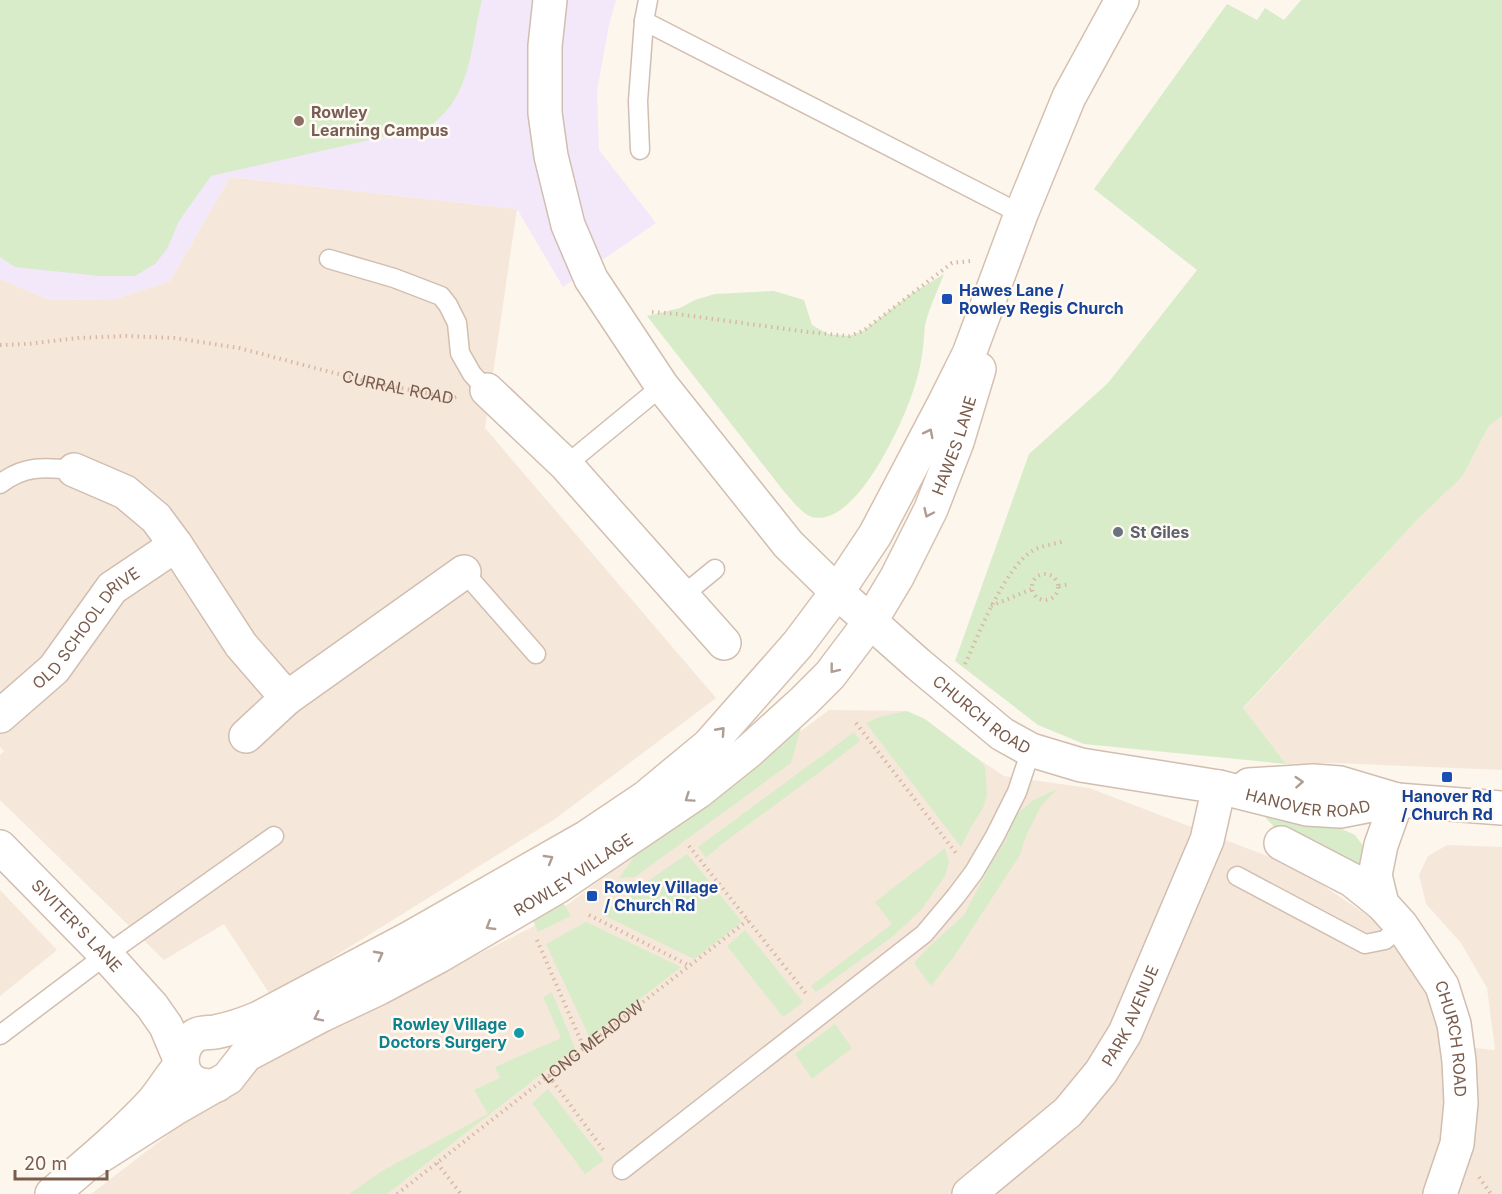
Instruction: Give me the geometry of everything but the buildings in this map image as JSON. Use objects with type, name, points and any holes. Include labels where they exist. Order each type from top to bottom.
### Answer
[{"type":"street","points":[[550,0],[545,46],[545,113],[551,156],[568,225],[591,279],[662,386],[788,544],[837,592]]},
{"type":"street","name":"HAWES LANE","points":[[837,592],[875,535],[969,354],[1021,214],[1069,97],[1122,0]]},
{"type":"street","name":"HAWES LANE","points":[[870,622],[897,577],[931,509],[957,442],[988,341],[1006,257]]},
{"type":"street","points":[[487,390],[566,465],[724,643]]},
{"type":"street","points":[[74,470],[125,492],[156,518],[241,645],[287,698]]},
{"type":"street","name":"OLD SCHOOL DRIVE","points":[[0,717],[54,669],[112,588],[176,545]]},
{"type":"street","points":[[246,736],[287,698],[464,572]]},
{"type":"street","name":"CHURCH ROAD","points":[[837,592],[1002,734],[1032,750],[1081,765],[1158,777]]},
{"type":"street","name":"ROWLEY VILLAGE","points":[[52,1194],[153,1102],[173,1072],[182,1064],[182,1054],[188,1041],[195,1036],[259,1018],[410,938],[587,837],[645,798],[709,745],[798,644],[837,592]]},
{"type":"street","name":"ROWLEY VILLAGE","points":[[89,1162],[225,1078],[246,1055],[254,1050],[439,956],[557,886],[699,791],[749,751],[804,701],[830,675],[870,622]]},
{"type":"street","name":"HANOVER ROAD","points":[[1158,777],[1219,787],[1307,809],[1340,811],[1396,800],[1502,808]]},
{"type":"street","name":"PARK AVENUE","points":[[969,1194],[1068,1112],[1101,1071],[1125,1033],[1207,840],[1219,787]]},
{"type":"street","name":"CHURCH ROAD","points":[[1392,915],[1375,875],[1396,800]]},
{"type":"street","name":"CHURCH ROAD","points":[[1281,843],[1352,879],[1392,915],[1443,986],[1454,1024],[1461,1103],[1457,1144],[1439,1193]]},
{"type":"street","name":"SIVITER'S LANE","points":[[0,847],[152,1006],[166,1026],[182,1064]]},
{"type":"street","name":"SIVITER'S LANE","points":[[152,1006],[177,1021],[208,1033]]},
{"type":"street","points":[[182,1064],[193,1082],[208,1086],[225,1078],[235,1062],[235,1052],[228,1041],[220,1035],[208,1033]]},
{"type":"lane","points":[[640,150],[638,101],[644,21],[648,0]]},
{"type":"lane","points":[[644,21],[1021,214]]},
{"type":"lane","points":[[329,259],[394,278],[441,296],[457,323],[460,353],[472,374],[487,390]]},
{"type":"lane","points":[[566,465],[662,386]]},
{"type":"lane","points":[[0,484],[8,477],[27,469],[47,467],[74,470]]},
{"type":"lane","points":[[682,596],[715,569]]},
{"type":"lane","points":[[464,572],[536,654]]},
{"type":"lane","points":[[622,1170],[924,934],[974,872],[1017,792],[1032,750]]},
{"type":"lane","points":[[0,1035],[105,955],[274,836]]},
{"type":"lane","points":[[1237,876],[1365,944],[1385,940],[1392,915]]},
{"type":"path","points":[[648,312],[849,336],[864,331],[952,263],[1006,257]]},
{"type":"path","name":"CURRAL ROAD","points":[[0,345],[126,336],[175,338],[238,348],[365,381],[452,398],[487,390]]},
{"type":"path","points":[[962,670],[991,606],[1016,566],[1034,550],[1065,541]]},
{"type":"path","points":[[1043,573],[1048,573],[1055,578],[1059,586],[1056,595],[1048,600],[1036,596],[1032,589],[1036,577],[1043,573]]},
{"type":"path","points":[[1059,586],[1070,584]]},
{"type":"path","points":[[991,606],[1032,589]]},
{"type":"path","points":[[856,723],[958,855]]},
{"type":"path","points":[[689,846],[822,1014]]},
{"type":"path","points":[[589,915],[690,966]]},
{"type":"path","name":"LONG MEADOW","points":[[397,1194],[748,920]]},
{"type":"path","points":[[537,940],[584,1048]]},
{"type":"path","points":[[549,1076],[608,1156]]},
{"type":"path","points":[[437,1163],[460,1194]]},
{"type":"shaded area","name":"Rowley Learning Campus","points":[[0,0],[616,0],[597,91],[599,150],[656,223],[563,287],[517,209],[230,177],[170,281],[115,299],[50,300],[0,279]]},
{"type":"shaded area","points":[[230,177],[517,209],[485,428],[716,698],[555,819],[271,996],[224,924],[164,960],[0,800],[0,755],[4,751],[0,747],[0,279],[50,300],[115,299],[170,281]]},
{"type":"shaded area","points":[[1502,416],[1502,770],[1336,763],[1286,764],[1243,709],[1418,519],[1462,477],[1489,426]]},
{"type":"shaded area","points":[[829,710],[907,711],[1004,776],[1089,788],[1296,867],[1386,928],[1434,994],[1444,1045],[1495,1050],[1487,988],[1461,943],[1426,904],[1419,875],[1428,856],[1447,845],[1502,847],[1502,1194],[91,1194],[260,1064],[548,919]]},
{"type":"shaded area","points":[[0,890],[57,950],[0,996]]},
{"type":"green space","name":"Rowley Learning Campus","points":[[0,0],[482,0],[468,68],[458,94],[431,126],[211,176],[179,221],[167,249],[155,264],[135,276],[99,276],[15,267],[0,257]]},
{"type":"green space","points":[[1301,0],[1502,0],[1502,416],[1489,426],[1462,477],[1418,519],[1243,708],[1286,764],[1084,744],[1038,725],[955,661],[1029,454],[1108,383],[1197,270],[1094,189],[1227,4],[1257,20],[1265,8],[1284,20]]},
{"type":"green space","points":[[944,274],[925,325],[920,367],[915,385],[897,430],[874,473],[859,492],[844,507],[828,516],[812,517],[792,501],[647,316],[680,308],[695,300],[715,294],[774,291],[804,300],[812,325],[828,334],[849,336],[863,331],[911,294]]},
{"type":"green space","points":[[807,707],[791,763],[635,877],[619,878],[646,840]]},
{"type":"green space","points":[[907,711],[925,719],[985,767],[987,795],[983,808],[961,847],[866,723],[879,717]]},
{"type":"green space","points":[[854,732],[860,741],[706,858],[698,847]]},
{"type":"green space","points":[[1057,789],[1041,806],[1026,836],[1020,855],[953,958],[931,986],[914,963],[964,915],[1007,838],[1015,816],[1032,801]]},
{"type":"green space","points":[[1264,816],[1333,825],[1355,835],[1364,847],[1361,867],[1278,831]]},
{"type":"green space","points":[[945,848],[949,862],[945,876],[921,910],[892,937],[816,992],[811,986],[892,924],[875,902]]},
{"type":"green space","points":[[687,854],[742,922],[694,959],[601,914]]},
{"type":"green space","points":[[564,904],[571,916],[538,932],[531,916]]},
{"type":"green space","points":[[586,922],[681,967],[590,1038],[546,944]]},
{"type":"green space","points":[[745,930],[803,1002],[783,1017],[727,946]]},
{"type":"green space","points":[[552,992],[575,1048],[387,1194],[349,1194],[382,1171],[488,1114],[474,1090],[500,1078],[495,1067],[561,1038],[543,997]]},
{"type":"green space","points":[[835,1024],[852,1048],[812,1079],[795,1054]]},
{"type":"green space","points":[[548,1089],[604,1160],[585,1174],[532,1103]]},
{"type":"place","name":"Rowley Learning Campus","points":[[299,121]]},
{"type":"place","name":"Hawes Lane / Rowley Regis Church","points":[[947,299]]},
{"type":"place","name":"St Giles","points":[[1118,532]]},
{"type":"place","name":"Hanover Rd / Church Rd","points":[[1447,777]]},
{"type":"place","name":"Rowley Village / Church Rd","points":[[592,896]]},
{"type":"place","name":"Rowley Village Doctors Surgery","points":[[519,1033]]}]
